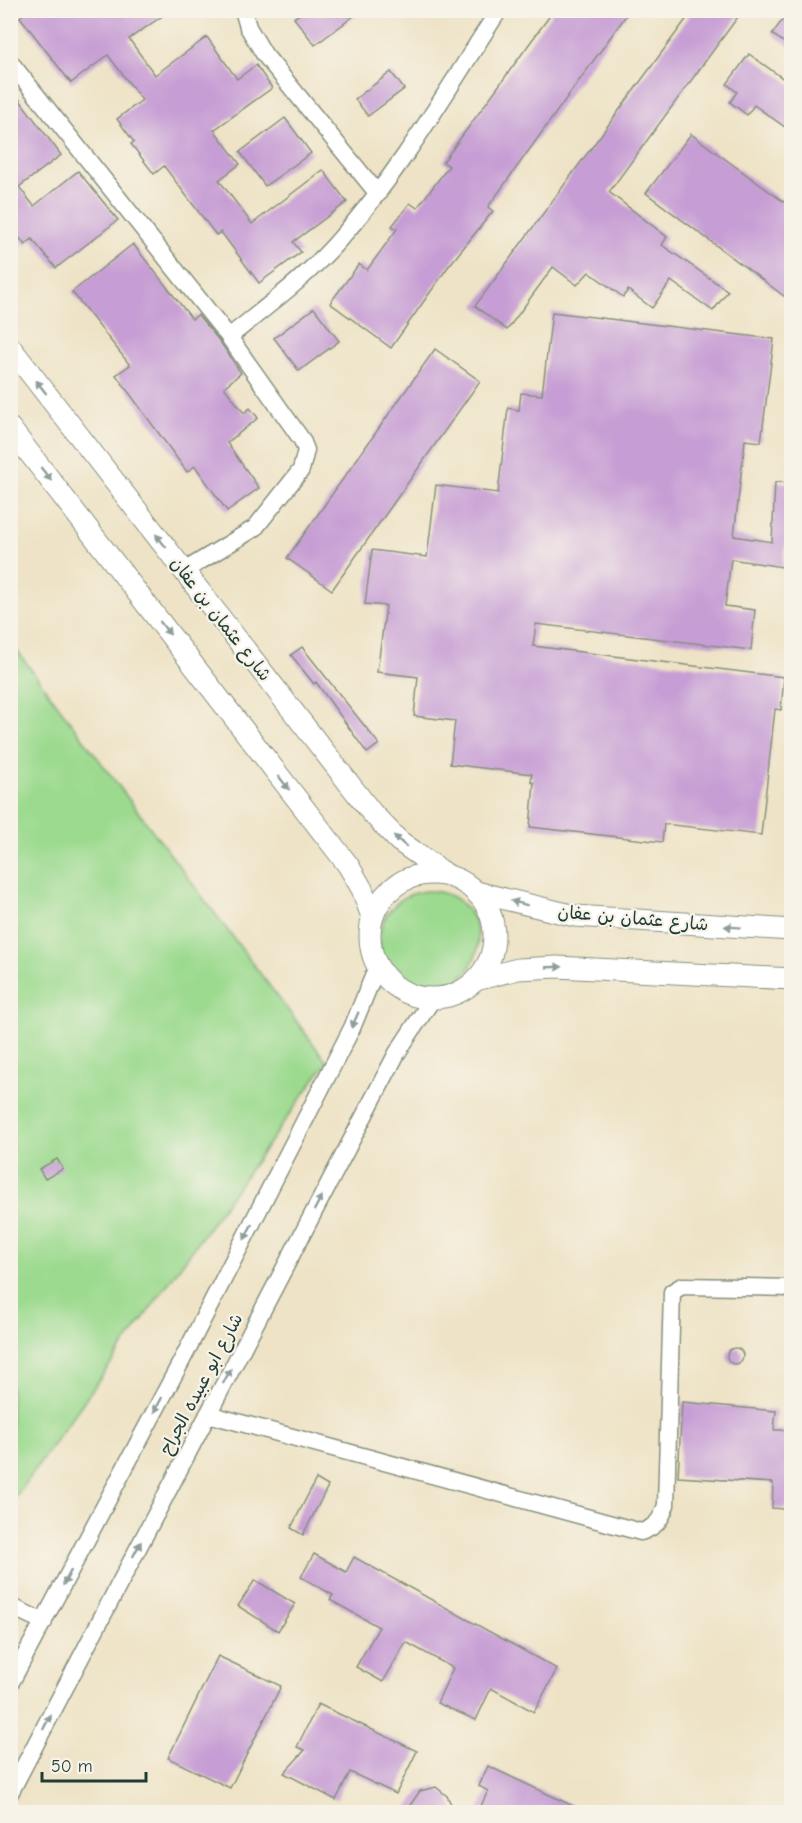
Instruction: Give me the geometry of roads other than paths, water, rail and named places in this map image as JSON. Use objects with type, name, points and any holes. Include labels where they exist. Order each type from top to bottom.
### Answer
[{"type":"main road","name":"شارع عثمان بن عفان","points":[[10,347],[372,813],[399,841],[447,875]]},
{"type":"main road","points":[[10,428],[348,866],[362,889],[372,917]]},
{"type":"main road","points":[[476,980],[488,964],[494,945],[494,926],[488,908],[476,892],[463,882],[447,875],[428,873],[410,877],[393,886],[380,900],[372,917],[369,936],[377,966],[392,984],[411,994],[434,998],[456,992],[476,980],[518,969],[557,966],[792,979]]},
{"type":"main road","name":"شارع عثمان بن عفان","points":[[476,892],[575,916],[792,930]]},
{"type":"street","points":[[243,10],[248,27],[264,54],[378,194]]},
{"type":"street","points":[[229,337],[303,276],[338,242],[378,194],[499,10]]},
{"type":"street","points":[[10,62],[229,337],[302,440],[305,459],[302,470],[255,528],[184,571]]},
{"type":"street","name":"شارع ابو عبيده الجراح","points":[[10,1684],[181,1362],[330,1070],[377,966]]},
{"type":"street","name":"شارع ابو عبيده الجراح","points":[[10,1792],[397,1053],[434,998]]},
{"type":"street","points":[[208,1414],[641,1532],[654,1527],[661,1519],[666,1505],[672,1292],[682,1286],[792,1288]]},
{"type":"street","points":[[10,1606],[44,1622]]}]
